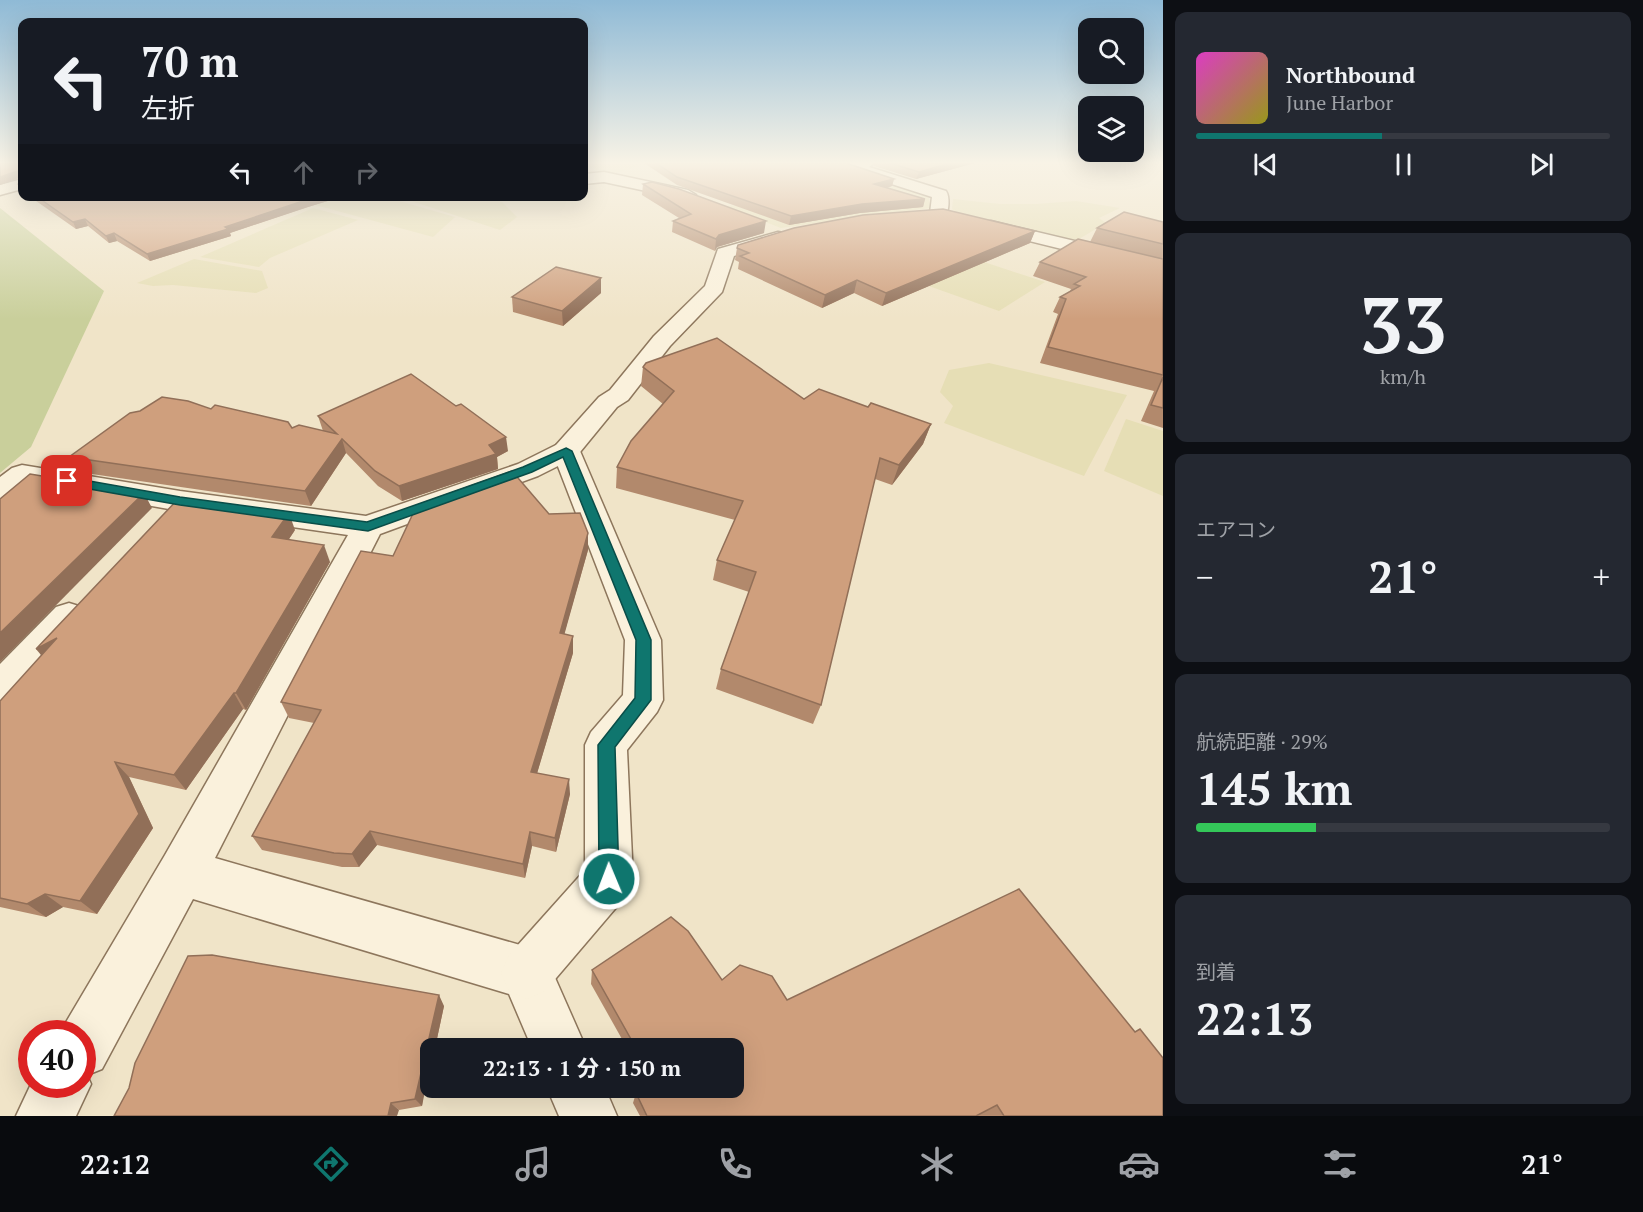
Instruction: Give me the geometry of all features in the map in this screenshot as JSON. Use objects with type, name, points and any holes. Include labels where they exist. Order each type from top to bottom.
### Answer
[{"type":"street","points":[[948,215],[1163,268]]},
{"type":"street","points":[[0,492],[22,474],[180,501],[368,527],[528,470],[566,451],[608,402],[619,394],[662,341],[715,288],[725,253],[783,230]]},
{"type":"street","points":[[527,973],[609,879],[606,745],[643,700],[643,640],[566,451]]},
{"type":"street","points":[[155,527],[180,501]]},
{"type":"street","points":[[96,1024],[182,872],[368,527]]},
{"type":"street","points":[[0,690],[90,596]]},
{"type":"street","points":[[182,872],[527,973]]},
{"type":"street","points":[[527,973],[555,1038]]},
{"type":"street","points":[[45,1116],[55,1098]]},
{"type":"street","points":[[580,1098],[588,1116]]},
{"type":"shaded area","points":[[297,215],[340,215],[358,220],[270,258],[259,267],[200,257]]},
{"type":"shaded area","points":[[352,215],[455,217],[433,237]]},
{"type":"shaded area","points":[[454,215],[515,215],[517,217],[500,230]]},
{"type":"shaded area","points":[[748,215],[877,215],[781,228]]},
{"type":"shaded area","points":[[968,215],[1105,215],[1099,218],[1106,223],[1074,242]]},
{"type":"shaded area","points":[[194,259],[262,271],[268,288],[256,293],[137,283]]},
{"type":"shaded area","points":[[978,260],[1045,282],[999,311],[867,264]]},
{"type":"shaded area","points":[[989,363],[1127,395],[1084,476],[944,423],[953,406],[940,392],[949,370]]},
{"type":"shaded area","points":[[1126,419],[1163,431],[1163,496],[1104,471]]},
{"type":"green space","points":[[0,215],[9,215],[104,291],[31,447],[0,473]]},
{"type":"building","points":[[63,215],[261,215],[225,227],[228,229],[147,254],[114,233],[106,236],[85,219],[73,222]]},
{"type":"building","points":[[688,215],[750,215],[766,221],[719,235],[716,239],[673,221]]},
{"type":"building","points":[[863,215],[968,215],[1035,231],[886,293],[857,280],[825,295],[740,256],[749,253],[737,248],[738,245],[794,228]]},
{"type":"building","points":[[1119,215],[1136,215],[1163,222],[1163,244],[1097,228]]},
{"type":"building","points":[[1078,239],[1163,259],[1163,375],[1048,347],[1066,299],[1060,297],[1080,286],[1074,284],[1086,277],[1040,262]]},
{"type":"building","points":[[556,267],[601,278],[562,311],[512,297]]},
{"type":"building","points":[[717,338],[804,399],[819,389],[868,407],[871,403],[931,424],[899,465],[880,458],[821,705],[721,669],[756,572],[717,560],[743,501],[617,467],[631,441],[674,391],[643,367],[646,363]]},
{"type":"building","points":[[411,374],[456,406],[461,404],[506,437],[489,445],[496,454],[399,486],[375,471],[342,439],[305,491],[69,457],[130,413],[140,411],[162,397],[188,401],[211,409],[215,405],[288,422],[292,428],[299,425],[337,434],[318,416]]},
{"type":"building","points":[[1163,377],[1163,408],[1151,405]]},
{"type":"building","points":[[512,471],[549,514],[580,513],[588,533],[560,633],[573,636],[531,772],[569,779],[555,838],[530,832],[523,864],[370,831],[352,854],[334,853],[252,836],[321,710],[281,702],[361,551],[393,556],[417,505]]},
{"type":"building","points":[[30,474],[144,493],[0,633],[0,499]]},
{"type":"building","points":[[179,498],[289,513],[272,537],[324,545],[236,693],[174,775],[115,762],[139,814],[80,901],[45,894],[27,904],[0,898],[0,701],[57,638],[36,649]]},
{"type":"building","points":[[1019,889],[1135,1032],[1140,1029],[1163,1058],[1163,1116],[1004,1116],[997,1105],[976,1116],[647,1116],[638,1098],[744,1098],[744,1038],[630,1038],[592,970],[671,917],[688,931],[722,980],[740,965],[772,976],[787,1000]]},
{"type":"building","points":[[212,955],[439,995],[429,1038],[420,1038],[420,1077],[415,1099],[391,1103],[388,1116],[114,1116],[129,1088],[135,1063],[188,956]]},
{"type":"route","points":[[67,481],[180,501],[324,519],[368,527],[528,470],[566,451],[643,640],[643,700],[606,745],[609,879]]}]
